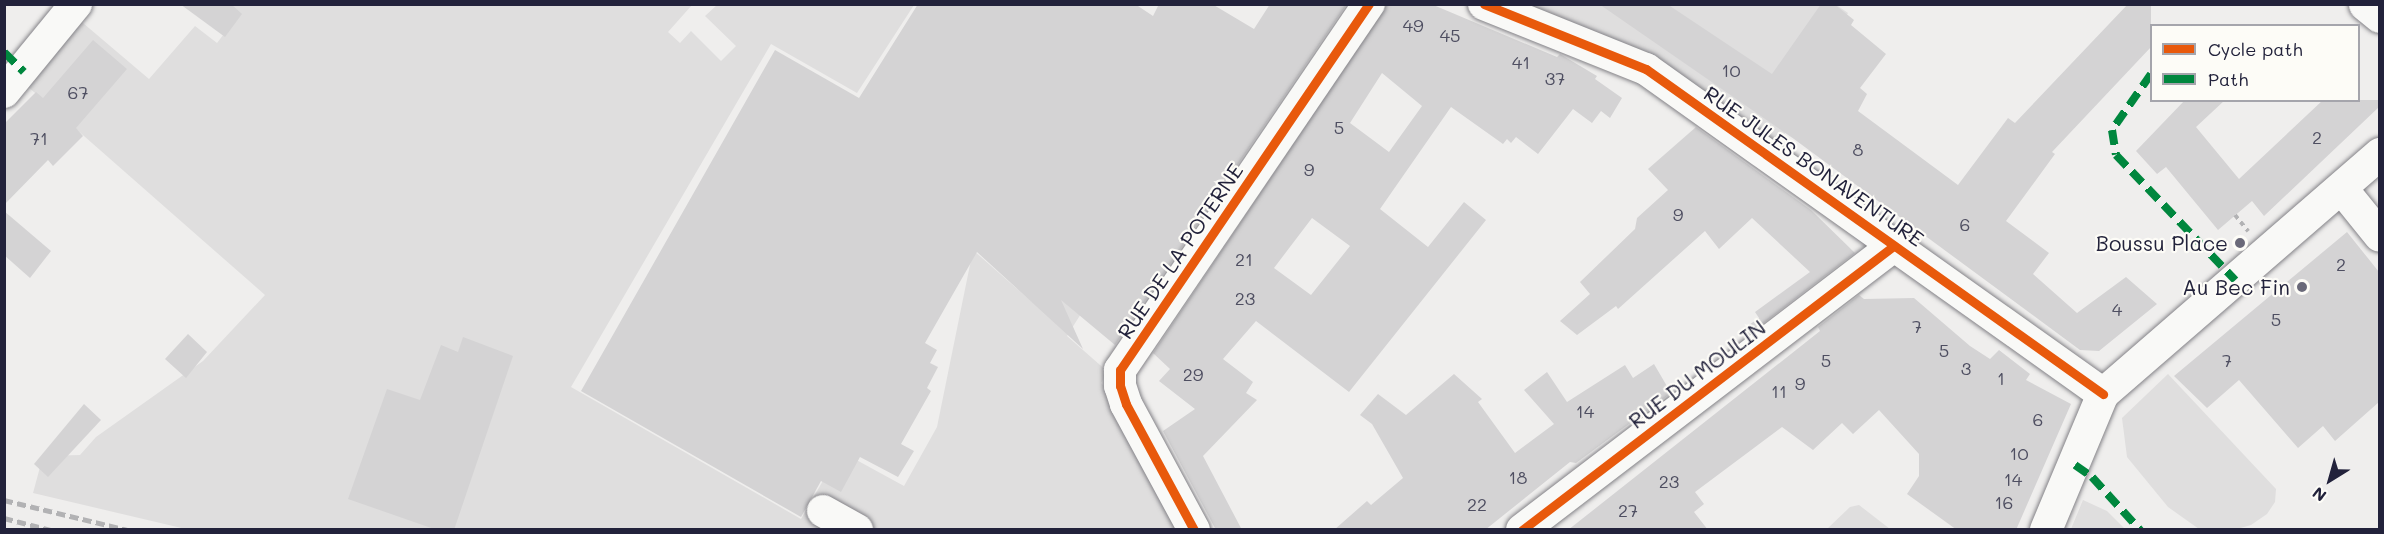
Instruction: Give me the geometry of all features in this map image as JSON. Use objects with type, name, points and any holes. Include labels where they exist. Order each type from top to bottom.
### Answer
[{"type":"main road","points":[[2365,4],[2379,16]]},
{"type":"street","points":[[4,92],[76,4]]},
{"type":"street","name":"RUE DE LA POTERNE","points":[[1194,530],[1126,404],[1120,370],[1369,4]]},
{"type":"street","name":"RUE JULES BONAVENTURE","points":[[1484,4],[1646,69],[2103,394]]},
{"type":"street","points":[[2046,530],[2103,394],[2342,189],[2379,154]]},
{"type":"street","points":[[2342,189],[2379,236]]},
{"type":"street","name":"RUE DU MOULIN","points":[[1522,530],[1894,246]]},
{"type":"street","points":[[824,511],[858,530]]},
{"type":"shaded area","points":[[1835,4],[1848,13],[1826,48],[1841,58],[1768,156],[1646,69],[1484,5]]},
{"type":"shaded area","points":[[212,5],[692,5],[668,32],[680,43],[691,31],[721,61],[736,46],[705,16],[717,5],[914,5],[857,93],[771,44],[571,387],[801,519],[840,451],[904,486],[937,427],[973,250],[1032,302],[1106,274],[1067,336],[1108,372],[1101,383],[1109,391],[1183,529],[190,530],[33,493],[43,456],[80,455],[96,437],[203,361],[265,295],[18,78],[70,12],[149,79],[195,26],[217,43],[230,26]]},
{"type":"shaded area","points":[[2168,374],[2276,489],[2275,502],[2267,514],[2251,525],[2237,529],[2199,529],[2168,507],[2127,457],[2122,418]]},
{"type":"shaded area","points":[[2083,500],[2107,511],[2125,529],[2071,529]]},
{"type":"shaded area","points":[[1859,505],[1890,529],[1827,529],[1850,507]]},
{"type":"building","points":[[180,4],[231,4],[242,14],[225,37]]},
{"type":"building","points":[[918,4],[1135,4],[1153,16],[1159,4],[1212,4],[1254,29],[1270,4],[1347,4],[1115,345],[1061,300],[1083,349],[977,252],[925,343],[937,350],[930,363],[938,367],[927,388],[931,391],[901,444],[914,451],[898,477],[860,457],[841,492],[821,481],[801,517],[581,391],[775,50],[859,98]]},
{"type":"building","points":[[1387,4],[1431,4],[1557,57],[1560,54],[1597,76],[1595,79],[1622,98],[1610,118],[1601,111],[1592,123],[1573,109],[1538,154],[1516,137],[1511,143],[1507,139],[1503,144],[1451,107],[1380,209],[1428,247],[1464,202],[1486,220],[1349,392],[1256,321],[1223,359],[1253,382],[1246,393],[1257,400],[1203,456],[1242,530],[1216,530],[1163,431],[1195,409],[1159,381],[1170,369],[1153,353]],"holes":[[[1382,73],[1422,106],[1389,152],[1350,123]],[[1312,218],[1350,246],[1311,295],[1274,268]]]},
{"type":"building","points":[[1599,4],[1667,4],[1772,74],[1821,4],[1834,4],[1854,20],[1851,25],[1886,54],[1860,88],[1867,94],[1858,111],[1958,185],[2008,118],[2015,123],[2128,4],[2151,4],[2150,48],[2052,152],[2055,154],[2006,221],[2049,253],[2033,274],[2077,313],[2126,277],[2157,304],[2099,351],[2080,350],[1794,139]]},
{"type":"building","points":[[93,40],[127,69],[76,128],[83,136],[53,166],[48,160],[4,205],[4,124],[36,92],[43,98]]},
{"type":"building","points":[[2379,100],[2379,107],[2264,216],[2252,201],[2218,230],[2166,167],[2157,174],[2136,151],[2183,102],[2223,102],[2196,127],[2239,179],[2321,102]]},
{"type":"building","points":[[1696,127],[1811,210],[1855,253],[1744,338],[1740,331],[1759,318],[1755,312],[1810,272],[1752,218],[1719,249],[1705,231],[1618,309],[1616,306],[1577,335],[1560,321],[1590,294],[1580,282],[1635,229],[1637,218],[1668,190],[1648,169]]},
{"type":"building","points":[[4,211],[51,251],[30,278],[4,255]]},
{"type":"building","points":[[2347,232],[2379,272],[2379,402],[2335,441],[2323,426],[2298,448],[2239,380],[2207,408],[2174,376]]},
{"type":"building","points":[[1859,295],[1864,299],[1914,298],[1970,346],[1990,359],[1999,350],[2030,374],[2026,380],[2071,404],[2016,530],[1957,530],[1907,494],[1919,476],[1919,454],[1879,410],[1853,434],[1842,423],[1813,450],[1782,427],[1695,492],[1704,504],[1694,512],[1708,530],[1568,530],[1820,331],[1818,327]]},
{"type":"building","points":[[188,334],[207,352],[186,378],[165,359]]},
{"type":"building","points":[[463,337],[513,356],[454,530],[437,530],[348,499],[387,389],[420,400],[441,345],[458,352]]},
{"type":"building","points":[[1654,364],[1671,393],[1576,463],[1570,462],[1485,530],[1334,530],[1367,501],[1371,505],[1403,478],[1372,424],[1360,415],[1378,394],[1406,415],[1454,374],[1482,399],[1478,402],[1515,453],[1554,424],[1524,390],[1547,372],[1567,402],[1625,365],[1633,378]]},
{"type":"building","points":[[84,404],[101,420],[48,477],[34,464]]},
{"type":"railway","points":[[4,500],[128,530]]},
{"type":"railway","points":[[4,518],[51,530]]},
{"type":"marked path","points":[[4,52],[24,72]]},
{"type":"marked path","points":[[2150,75],[2112,130],[2116,155],[2235,280]]},
{"type":"marked path","points":[[2075,465],[2092,477],[2140,530]]},
{"type":"cycle path","points":[[1194,530],[1126,404],[1120,386],[1120,370],[1369,4]]},
{"type":"cycle path","points":[[1484,4],[1646,69],[2103,394]]},
{"type":"cycle path","points":[[1522,530],[1894,246]]},
{"type":"place","name":"Boussu Place","points":[[2240,243]]},
{"type":"place","name":"Au Bec Fin","points":[[2302,287]]}]
